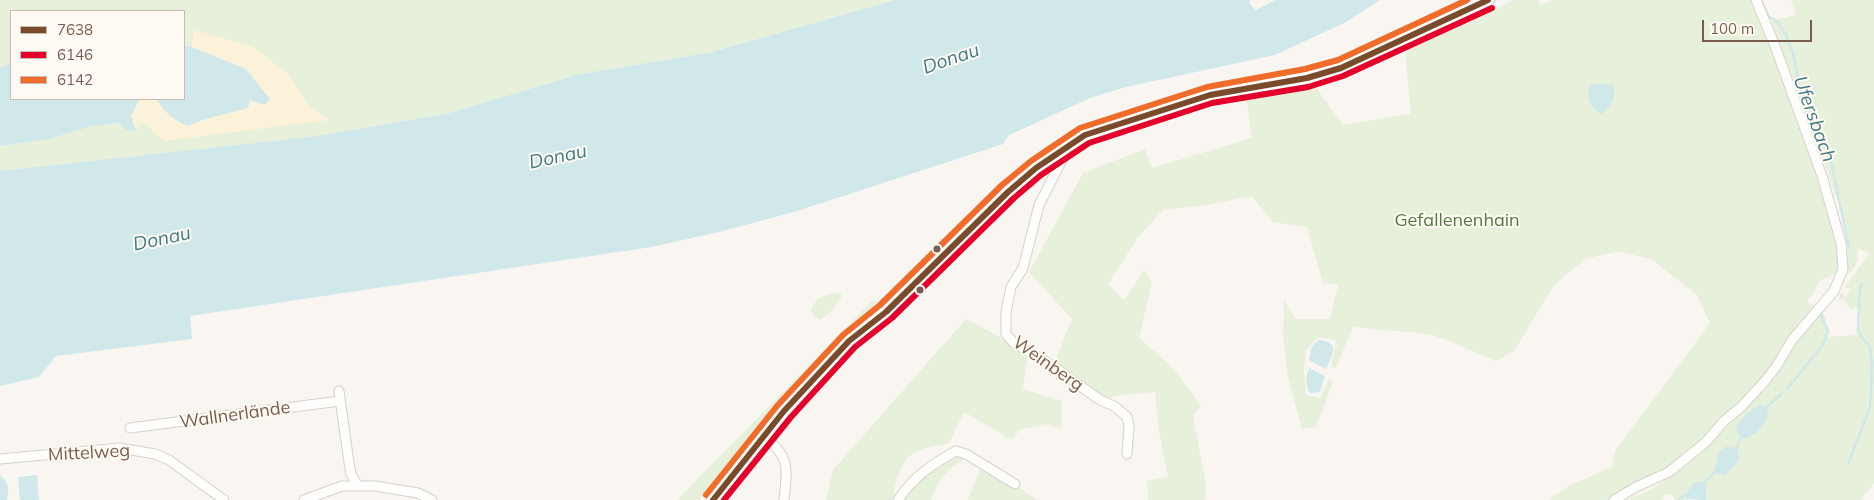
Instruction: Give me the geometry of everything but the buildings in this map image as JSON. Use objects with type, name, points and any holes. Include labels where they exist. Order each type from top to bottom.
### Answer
[{"type":"main road","points":[[713,500],[763,436],[812,379],[849,341],[886,312],[1015,186],[1036,168],[1069,146],[1105,128],[1210,95],[1307,78],[1341,68],[1488,0]]},
{"type":"street","points":[[1614,500],[1636,487],[1669,472],[1706,442],[1724,421],[1763,384],[1792,340],[1834,291],[1842,269],[1842,254],[1822,176],[1756,0]]},
{"type":"street","name":"Weinberg","points":[[1069,146],[1039,205],[1023,268],[1011,287],[1006,312],[1006,334],[1014,343],[1047,362],[1100,400],[1114,406],[1127,416],[1129,426],[1127,454]]},
{"type":"street","name":"Wallnerlände","points":[[130,428],[340,396],[351,474],[358,486]]},
{"type":"street","points":[[763,436],[784,457],[787,464],[784,500]]},
{"type":"street","name":"Mittelweg","points":[[0,459],[120,448],[138,450],[169,460],[224,500]]},
{"type":"street","points":[[898,500],[908,484],[934,462],[956,451],[966,454],[1015,484]]},
{"type":"street","points":[[304,500],[342,486],[375,486],[418,493],[432,500]]},
{"type":"green space","points":[[0,0],[895,0],[712,52],[580,74],[449,113],[318,136],[0,171],[0,146],[50,139],[92,126],[119,123],[128,131],[136,130],[143,121],[164,140],[329,119],[310,108],[288,74],[194,31],[192,47],[185,45],[185,10],[10,10],[10,63],[0,68]]},
{"type":"green space","name":"Gefallenenhain","points":[[1514,0],[1538,0],[1541,5],[1552,0],[1750,0],[1794,109],[1829,212],[1837,247],[1837,273],[1821,280],[1807,302],[1817,307],[1794,330],[1767,376],[1712,431],[1676,463],[1607,500],[1548,500],[1569,486],[1612,467],[1615,451],[1710,323],[1697,295],[1652,260],[1619,251],[1585,259],[1554,285],[1514,351],[1496,361],[1429,334],[1353,327],[1336,367],[1331,368],[1336,340],[1318,337],[1306,350],[1304,371],[1306,395],[1320,398],[1329,379],[1333,382],[1316,427],[1302,429],[1288,377],[1283,335],[1284,299],[1295,319],[1330,319],[1338,285],[1323,283],[1307,227],[1273,222],[1252,196],[1205,205],[1163,210],[1138,237],[1108,284],[1124,301],[1144,270],[1152,282],[1139,338],[1174,369],[1201,406],[1193,417],[1206,484],[1205,500],[1148,500],[1147,481],[1168,477],[1159,431],[1155,392],[1120,395],[1100,400],[1053,367],[1072,319],[1029,272],[1083,173],[1145,149],[1152,168],[1252,138],[1247,101],[1314,85],[1343,125],[1411,114],[1405,50],[1475,20]]},
{"type":"green space","points":[[1791,0],[1874,0],[1874,483],[1861,500],[1706,500],[1707,491],[1688,491],[1687,500],[1675,500],[1672,494],[1666,494],[1661,500],[1626,500],[1650,490],[1679,471],[1700,454],[1775,379],[1794,341],[1822,311],[1825,317],[1827,337],[1857,334],[1860,326],[1861,317],[1859,310],[1856,307],[1850,310],[1844,299],[1839,300],[1840,292],[1846,297],[1850,289],[1845,287],[1869,254],[1859,248],[1856,264],[1850,273],[1848,270],[1847,243],[1841,212],[1822,155],[1771,21],[1796,15]]},
{"type":"green space","points":[[840,293],[842,296],[827,315],[820,320],[813,316],[811,309],[816,301],[827,295]]},
{"type":"green space","points":[[875,298],[873,313],[835,347],[759,427],[699,500],[677,500]]},
{"type":"green space","points":[[966,319],[1028,352],[1023,389],[1062,401],[1061,429],[1047,424],[1020,429],[1013,439],[1005,438],[1003,434],[964,412],[949,443],[918,451],[902,465],[899,472],[894,493],[900,499],[909,485],[956,452],[965,454],[962,461],[951,468],[942,478],[931,500],[826,500],[833,470]]},
{"type":"green space","points":[[980,469],[1015,485],[1038,500],[968,500]]},
{"type":"sand","points":[[194,30],[254,47],[288,74],[310,108],[330,120],[164,141],[143,121],[136,130],[131,116],[139,100],[158,100],[160,105],[188,126],[202,120],[248,108],[250,99],[270,99],[246,69],[192,47]]},
{"type":"water","name":"Donau","points":[[895,0],[1251,0],[1249,3],[1256,10],[1275,0],[1380,0],[1346,22],[1275,55],[1126,87],[1090,98],[1009,135],[1003,144],[794,212],[719,232],[651,247],[190,316],[192,339],[56,356],[39,377],[0,386],[0,171],[318,136],[449,113],[580,74],[712,52]]},
{"type":"water","points":[[185,45],[246,69],[270,99],[265,105],[250,100],[248,108],[202,120],[188,126],[174,119],[158,100],[185,100]]},
{"type":"water","points":[[10,63],[10,100],[139,100],[131,116],[136,130],[127,131],[119,123],[92,126],[50,139],[0,146],[0,68]]},
{"type":"water","points":[[1612,84],[1614,88],[1614,97],[1608,109],[1601,114],[1594,108],[1588,97],[1591,85]]},
{"type":"water","points":[[1319,340],[1330,343],[1333,350],[1326,369],[1309,360],[1312,346]]},
{"type":"water","points":[[1309,368],[1325,376],[1320,392],[1311,393],[1308,391],[1306,378]]},
{"type":"water","points":[[1762,404],[1769,413],[1765,422],[1752,436],[1742,439],[1735,429],[1737,425],[1746,414]]},
{"type":"water","points":[[1728,446],[1737,449],[1739,457],[1734,467],[1724,476],[1714,471],[1719,451]]},
{"type":"water","points":[[0,475],[8,486],[7,500],[0,500]]},
{"type":"water","points":[[37,475],[39,500],[20,500],[18,477]]},
{"type":"water","points":[[1694,482],[1706,482],[1706,500],[1686,499],[1688,491]]},
{"type":"waterway","name":"Ufersbach","points":[[1761,0],[1769,17],[1775,20],[1786,35],[1798,80],[1831,161],[1849,248]]},
{"type":"waterway","points":[[1848,464],[1870,408],[1871,396],[1872,362],[1870,347],[1858,330],[1862,284]]},
{"type":"waterway","name":"Ufersbach","points":[[1787,389],[1823,345],[1828,331],[1821,315]]},
{"type":"waterway","name":"Ufersbach","points":[[1765,409],[1782,393]]},
{"type":"waterway","name":"Ufersbach","points":[[1735,451],[1742,435]]},
{"type":"waterway","name":"Ufersbach","points":[[1704,483],[1718,469]]},
{"type":"waterway","name":"Ufersbach","points":[[1677,500],[1689,493]]},
{"type":"transit line","name":"6142","points":[[706,495],[777,406],[843,335],[880,305],[1002,185],[1031,161],[1080,128],[1207,87],[1305,69],[1338,60],[1467,0]]},
{"type":"transit line","name":"7638","points":[[713,500],[784,411],[849,341],[886,312],[1008,192],[1036,168],[1085,135],[1210,95],[1307,78],[1341,68],[1488,0]]},
{"type":"transit line","name":"6146","points":[[724,500],[791,417],[855,347],[892,318],[1014,198],[1041,175],[1089,143],[1212,103],[1308,87],[1343,76],[1492,8]]}]
